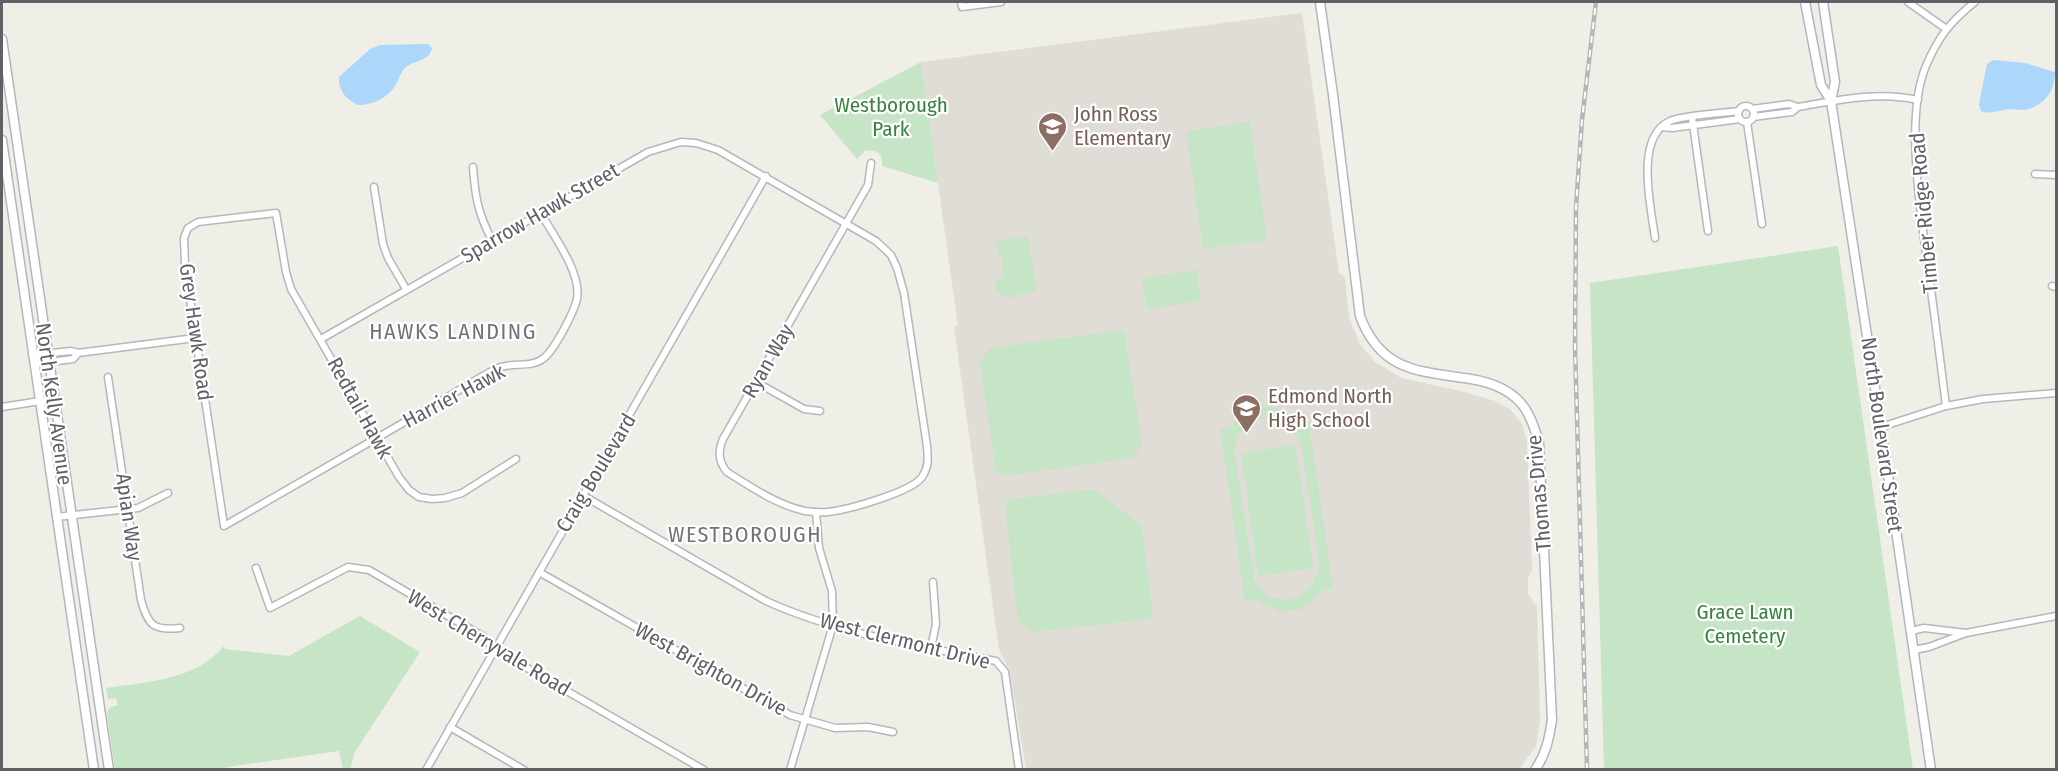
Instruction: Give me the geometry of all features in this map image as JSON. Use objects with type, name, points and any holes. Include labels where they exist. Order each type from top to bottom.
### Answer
[{"type":"street","points":[[962,4],[1001,2]]},
{"type":"street","name":"Thomas Drive","points":[[1320,2],[1334,95],[1359,306],[1367,334],[1377,348],[1394,361],[1415,370],[1485,382],[1510,393],[1520,402],[1535,427],[1539,443],[1552,720],[1542,760],[1534,770]]},
{"type":"street","name":"North Boulevard Street","points":[[1805,2],[1821,86],[1831,101]]},
{"type":"street","name":"North Boulevard Street","points":[[1823,2],[1835,82],[1831,101],[1931,770]]},
{"type":"street","points":[[1908,2],[1945,28]]},
{"type":"street","name":"Timber Ridge Road","points":[[1946,406],[1917,180],[1918,100],[1925,67],[1945,28],[1975,2]]},
{"type":"street","name":"North Kelly Avenue","points":[[2,39],[109,770]]},
{"type":"street","points":[[1655,238],[1647,178],[1652,139],[1656,131],[1671,120],[1739,111],[1745,106],[1752,109],[1789,104],[1798,107],[1890,95],[1918,100]]},
{"type":"street","points":[[1662,127],[1672,128],[1747,119],[1792,112],[1798,107]]},
{"type":"street","points":[[1752,109],[1747,119],[1762,224]]},
{"type":"street","points":[[1739,111],[1747,119]]},
{"type":"street","points":[[1692,117],[1708,231]]},
{"type":"street","name":"North Kelly Avenue","points":[[2,140],[94,770]]},
{"type":"street","name":"Sparrow Hawk Street","points":[[321,339],[648,152],[681,142],[715,148],[847,222],[876,241],[891,255],[904,293],[928,466],[923,476],[910,488],[837,511],[816,512]]},
{"type":"street","name":"Ryan Way","points":[[816,512],[785,505],[736,478],[723,467],[719,453],[720,445],[868,185],[871,163]]},
{"type":"street","points":[[473,167],[480,218],[492,240]]},
{"type":"street","points":[[2035,174],[2056,175]]},
{"type":"street","name":"Craig Boulevard","points":[[426,770],[766,176]]},
{"type":"street","points":[[374,187],[383,244],[388,258],[406,289]]},
{"type":"street","name":"Harrier Hawk","points":[[224,526],[497,368],[535,363],[544,358],[551,350],[577,301],[578,289],[573,270],[540,212]]},
{"type":"street","name":"Redtail Hawk","points":[[276,213],[291,289],[399,477],[409,490],[419,497],[445,498],[462,493],[516,459]]},
{"type":"street","name":"Grey Hawk Road","points":[[224,526],[195,338],[185,265],[184,238],[188,228],[198,222],[276,213]]},
{"type":"street","points":[[33,360],[73,358],[78,353],[195,338]]},
{"type":"street","name":"Apian Way","points":[[108,377],[144,612],[149,623],[157,627],[166,630],[180,628]]},
{"type":"street","points":[[756,382],[804,409],[820,411]]},
{"type":"street","points":[[1881,427],[1946,406],[2014,395],[2056,393]]},
{"type":"street","points":[[2,407],[53,399]]},
{"type":"street","points":[[56,517],[138,508],[168,493]]},
{"type":"street","name":"West Clermont Drive","points":[[582,495],[766,601],[784,609],[871,637],[996,662],[1005,672],[1018,770]]},
{"type":"street","points":[[790,770],[833,625],[832,591],[819,548],[816,512]]},
{"type":"street","name":"West Cherryvale Road","points":[[256,568],[270,608],[348,567],[369,570],[484,637],[494,649],[704,770]]},
{"type":"street","name":"West Brighton Drive","points":[[539,572],[790,714],[836,728],[868,727],[893,732]]},
{"type":"street","points":[[931,648],[936,624],[933,582]]},
{"type":"street","points":[[1914,650],[1929,647],[1966,633],[2056,616]]},
{"type":"street","points":[[1911,631],[1924,628],[1966,633]]},
{"type":"street","points":[[450,727],[524,770]]},
{"type":"shaded area","name":"Edmond North High School","points":[[1302,13],[1339,273],[1345,278],[1349,318],[1360,344],[1374,361],[1401,378],[1495,401],[1510,409],[1522,424],[1527,441],[1532,570],[1528,577],[1528,594],[1537,607],[1540,721],[1536,746],[1519,770],[1026,769],[1010,672],[999,649],[954,327],[958,326],[921,62]]},
{"type":"green space","name":"Westborough Park","points":[[921,62],[938,183],[882,166],[880,155],[873,151],[865,151],[857,159],[820,115]]},
{"type":"green space","points":[[1250,122],[1267,240],[1203,249],[1186,131]]},
{"type":"green space","points":[[1025,236],[1028,238],[1037,290],[1009,298],[997,292],[995,280],[1004,278],[1002,262],[995,242]]},
{"type":"green space","name":"Grace Lawn Cemetery","points":[[1838,246],[1913,769],[1604,769],[1590,283]]},
{"type":"green space","points":[[1197,270],[1201,301],[1147,309],[1142,278]]},
{"type":"green space","points":[[1124,330],[1142,444],[1132,458],[1004,476],[996,472],[980,362],[990,348]]},
{"type":"green space","points":[[1263,407],[1270,407],[1297,416],[1308,417],[1333,588],[1323,590],[1313,601],[1302,607],[1303,609],[1279,612],[1255,599],[1245,601],[1220,430],[1230,428],[1241,416]],"holes":[[[1263,418],[1276,418],[1292,428],[1300,440],[1319,562],[1317,575],[1311,586],[1303,594],[1293,599],[1282,600],[1262,590],[1254,579],[1235,455],[1237,440],[1244,428]]]},
{"type":"green space","points":[[1296,445],[1313,568],[1258,576],[1241,453]]},
{"type":"green space","points":[[1095,489],[1142,527],[1152,609],[1150,619],[1033,632],[1018,621],[1005,505],[1012,499]]},
{"type":"green space","points":[[360,616],[420,652],[355,752],[350,769],[343,769],[339,751],[227,767],[226,769],[115,769],[107,714],[109,708],[118,705],[116,698],[108,699],[106,688],[170,678],[185,673],[213,657],[224,646],[225,649],[289,656]]},
{"type":"water","points":[[428,44],[432,48],[428,56],[404,69],[392,90],[379,100],[359,105],[347,98],[342,91],[339,77],[370,49],[380,45]]},
{"type":"water","points":[[1993,60],[2025,63],[2055,72],[2049,95],[2041,103],[2027,110],[2010,109],[1988,113],[1981,111],[1979,104],[1987,64]]},
{"type":"railway","points":[[1587,770],[1575,347],[1576,207],[1582,120],[1596,2]]},
{"type":"place","name":"John Ross Elementary","points":[[1053,152]]},
{"type":"place","name":"Edmond North High School","points":[[1247,434]]},
{"type":"district","name":"HAWKS LANDING","points":[[453,331]]},
{"type":"district","name":"WESTBOROUGH","points":[[745,534]]}]
